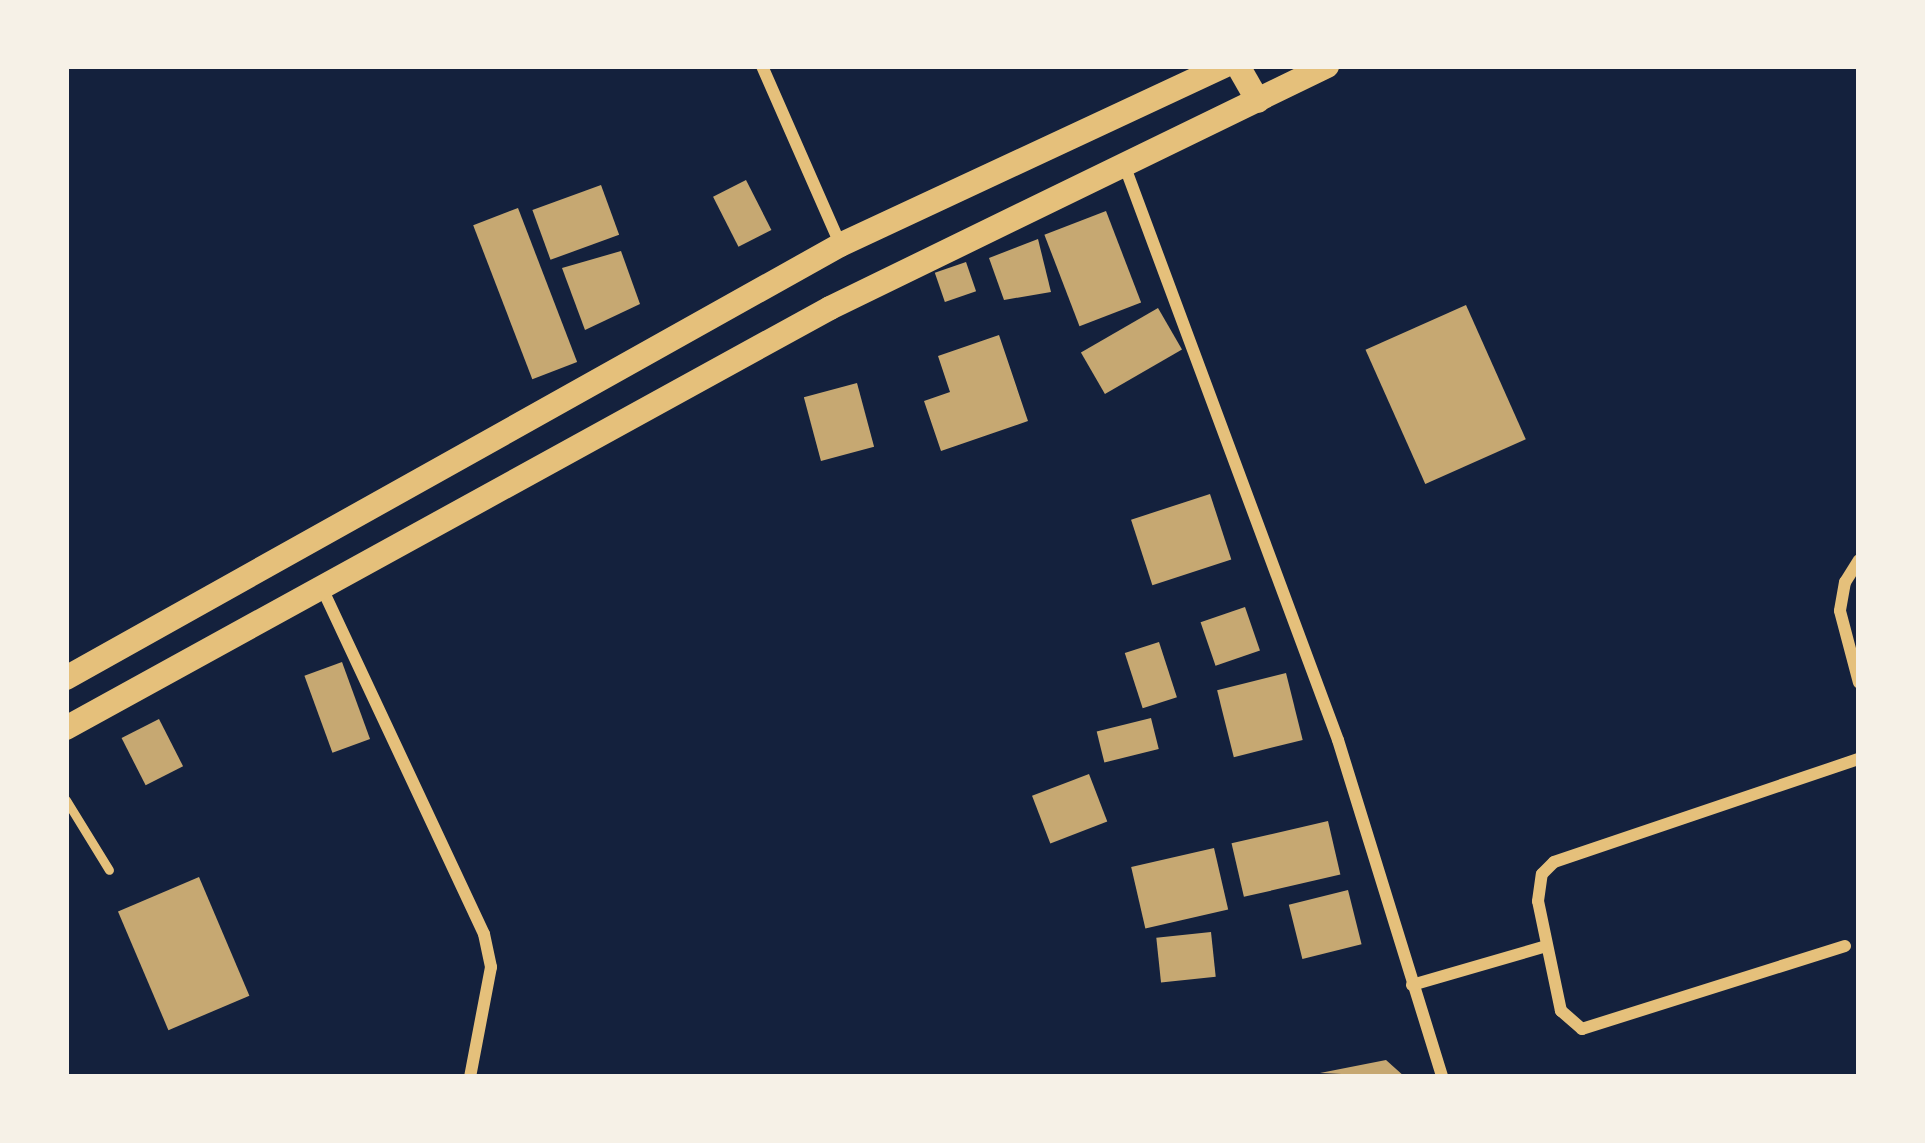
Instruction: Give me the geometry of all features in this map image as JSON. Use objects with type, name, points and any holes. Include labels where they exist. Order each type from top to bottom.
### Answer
[{"type":"main road","points":[[66,678],[840,245],[1224,66]]},
{"type":"main road","points":[[1238,66],[1258,101]]},
{"type":"main road","points":[[66,728],[830,308],[1328,66]]},
{"type":"street","points":[[762,66],[840,245]]},
{"type":"street","points":[[1125,167],[1338,740],[1442,1077]]},
{"type":"street","points":[[1859,560],[1845,582],[1840,611],[1859,683]]},
{"type":"street","points":[[320,585],[484,934],[491,967],[470,1077]]},
{"type":"street","points":[[1845,946],[1582,1029],[1561,1011],[1538,902],[1542,874],[1554,862],[1859,759]]},
{"type":"street","points":[[1412,985],[1546,946]]},
{"type":"lane","points":[[66,800],[109,870]]},
{"type":"building","points":[[746,180],[771,230],[738,247],[713,197]]},
{"type":"building","points":[[601,185],[619,235],[551,260],[532,210]]},
{"type":"building","points":[[518,208],[577,362],[532,379],[473,225]]},
{"type":"building","points":[[1106,211],[1141,302],[1080,326],[1044,235]]},
{"type":"building","points":[[1038,239],[1051,292],[1004,300],[989,258]]},
{"type":"building","points":[[621,251],[640,304],[585,330],[562,268]]},
{"type":"building","points":[[966,262],[976,291],[945,302],[935,273]]},
{"type":"building","points":[[1466,305],[1526,439],[1425,484],[1366,350]]},
{"type":"building","points":[[1158,308],[1182,350],[1105,394],[1081,352]]},
{"type":"building","points":[[999,335],[1028,421],[941,451],[924,401],[950,392],[938,356]]},
{"type":"building","points":[[857,383],[874,447],[821,461],[804,397]]},
{"type":"building","points":[[1210,494],[1231,560],[1152,585],[1131,520]]},
{"type":"building","points":[[1245,607],[1260,650],[1216,666],[1201,622]]},
{"type":"building","points":[[1159,642],[1177,697],[1143,708],[1125,653]]},
{"type":"building","points":[[342,662],[370,739],[332,753],[304,676]]},
{"type":"building","points":[[1286,673],[1303,740],[1234,757],[1217,690]]},
{"type":"building","points":[[1151,718],[1159,749],[1104,763],[1097,732]]},
{"type":"building","points":[[159,719],[183,766],[146,785],[122,738]]},
{"type":"building","points":[[1089,774],[1107,822],[1050,843],[1032,796]]},
{"type":"building","points":[[1328,821],[1340,875],[1244,897],[1232,843]]},
{"type":"building","points":[[1214,848],[1228,909],[1145,929],[1131,867]]},
{"type":"building","points":[[199,877],[249,996],[168,1030],[118,911]]},
{"type":"building","points":[[1348,890],[1362,944],[1302,959],[1289,905]]},
{"type":"building","points":[[1211,932],[1216,977],[1161,983],[1156,938]]},
{"type":"building","points":[[1386,1060],[1405,1077],[1320,1073]]}]
